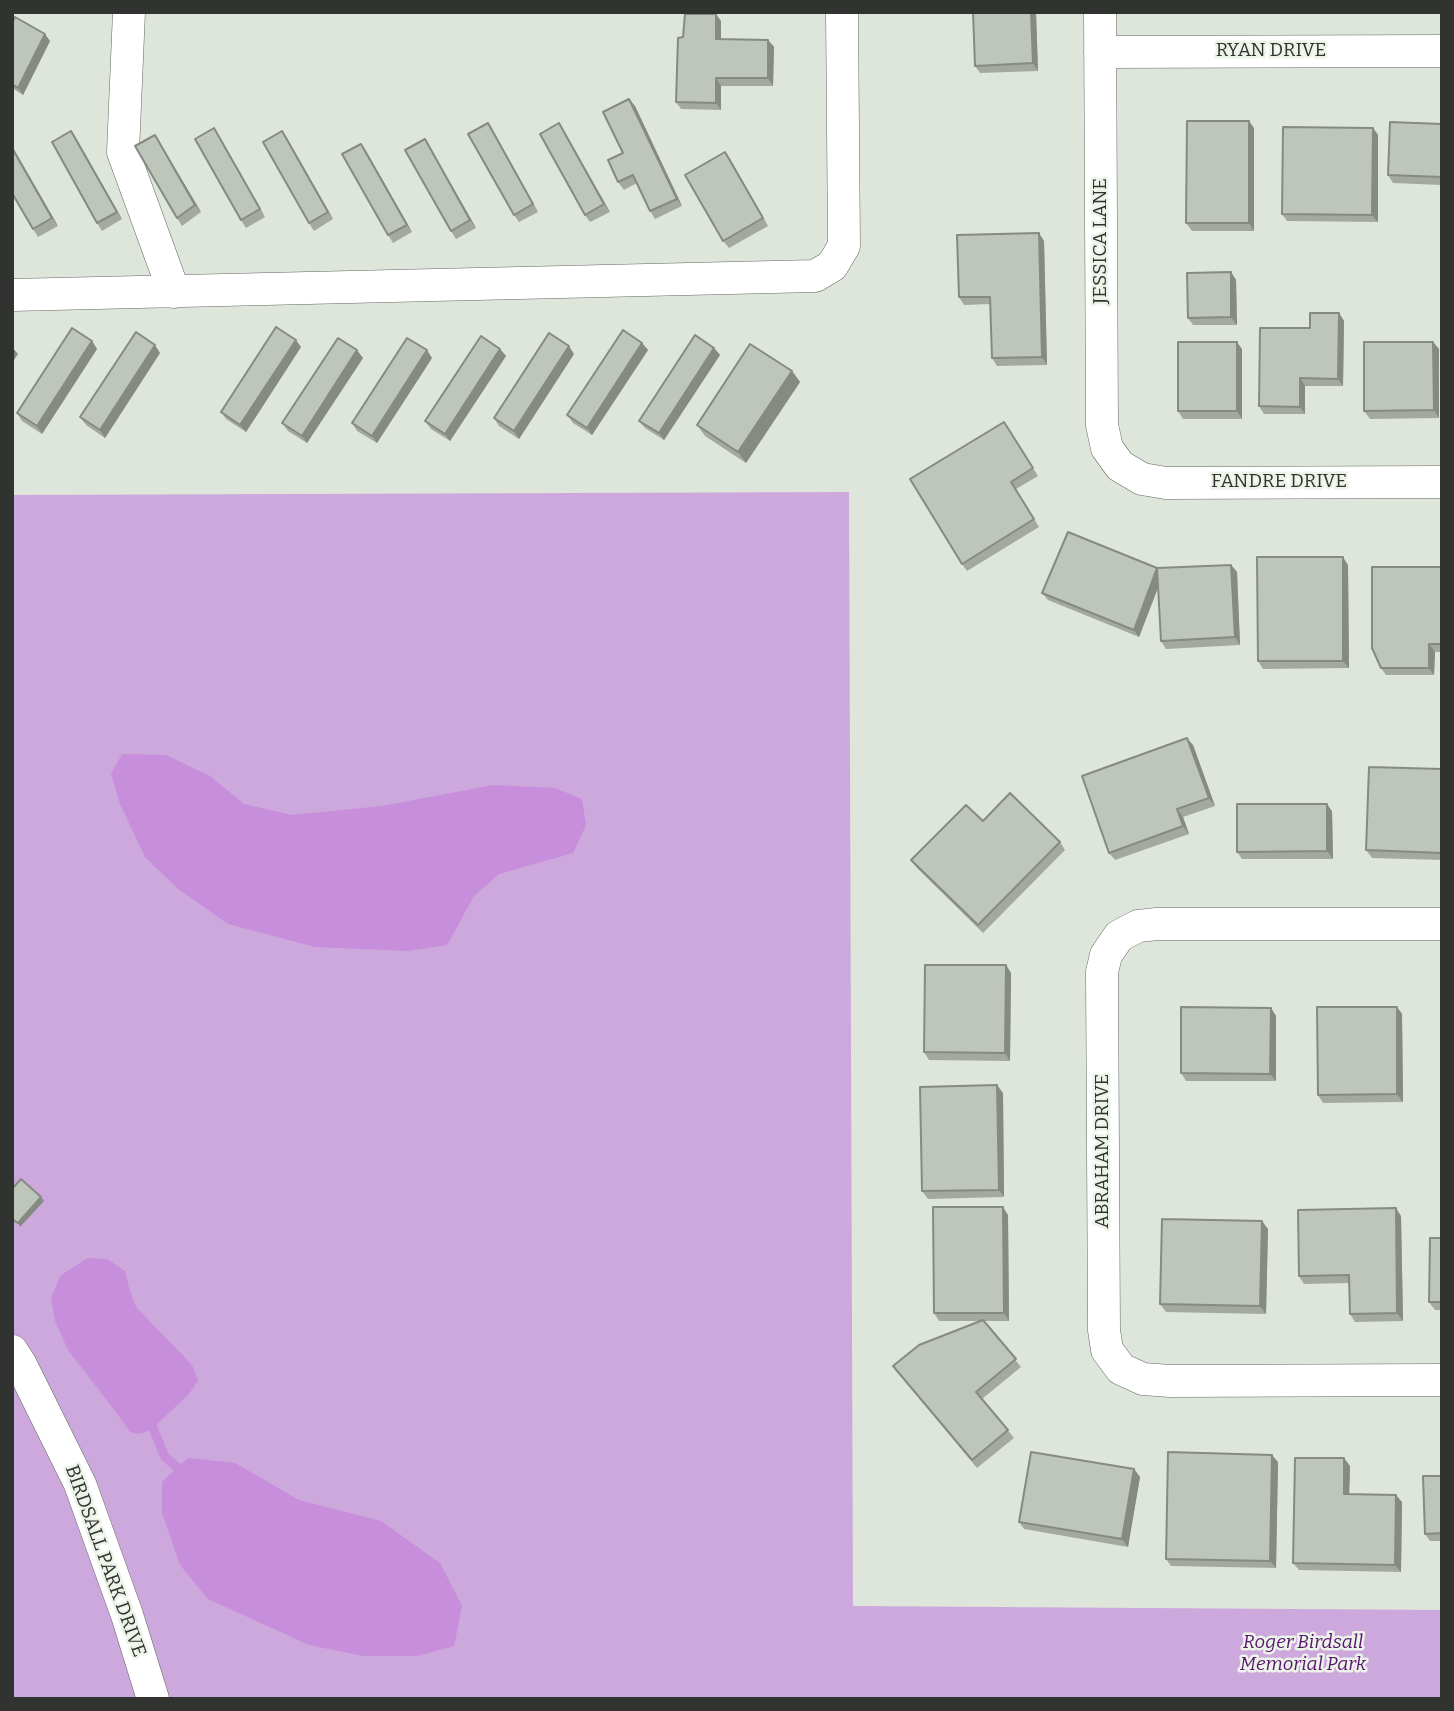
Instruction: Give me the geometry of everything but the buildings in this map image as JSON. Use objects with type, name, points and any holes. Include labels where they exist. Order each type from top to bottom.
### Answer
[{"type":"street","points":[[129,12],[123,152],[174,292]]},
{"type":"street","points":[[12,295],[815,276],[832,266],[845,246],[842,12]]},
{"type":"street","name":"JESSICA LANE","points":[[1100,12],[1102,425],[1107,448],[1120,466]]},
{"type":"street","name":"RYAN DRIVE","points":[[1100,52],[1442,51]]},
{"type":"street","name":"FANDRE DRIVE","points":[[1120,466],[1142,479],[1166,483],[1442,482]]},
{"type":"street","name":"ABRAHAM DRIVE","points":[[1442,924],[1138,926],[1119,936],[1106,955],[1102,972],[1104,1330],[1107,1350],[1121,1369],[1143,1379],[1170,1381],[1442,1380]]},
{"type":"street","name":"BIRDSALL PARK DRIVE","points":[[12,1351],[79,1484],[127,1615],[153,1699]]},
{"type":"green space","name":"Roger Birdsall Memorial Park","points":[[849,492],[853,1606],[1442,1610],[1442,1699],[12,1699],[12,495]]},
{"type":"shaded area","points":[[122,754],[166,755],[210,776],[244,804],[292,815],[382,806],[493,785],[555,788],[582,799],[586,825],[573,853],[499,874],[474,896],[447,945],[408,951],[315,947],[228,924],[178,889],[145,857],[120,804],[111,774]]},
{"type":"shaded area","points":[[88,1258],[107,1259],[125,1271],[136,1307],[192,1365],[198,1381],[189,1394],[146,1432],[130,1432],[68,1350],[55,1321],[51,1298],[61,1275]]},
{"type":"shaded area","points":[[188,1458],[235,1463],[299,1500],[381,1521],[440,1563],[462,1606],[454,1646],[417,1656],[363,1656],[309,1645],[208,1599],[180,1565],[162,1513],[162,1482]]},
{"type":"waterway","points":[[153,1428],[165,1457],[178,1468]]}]
